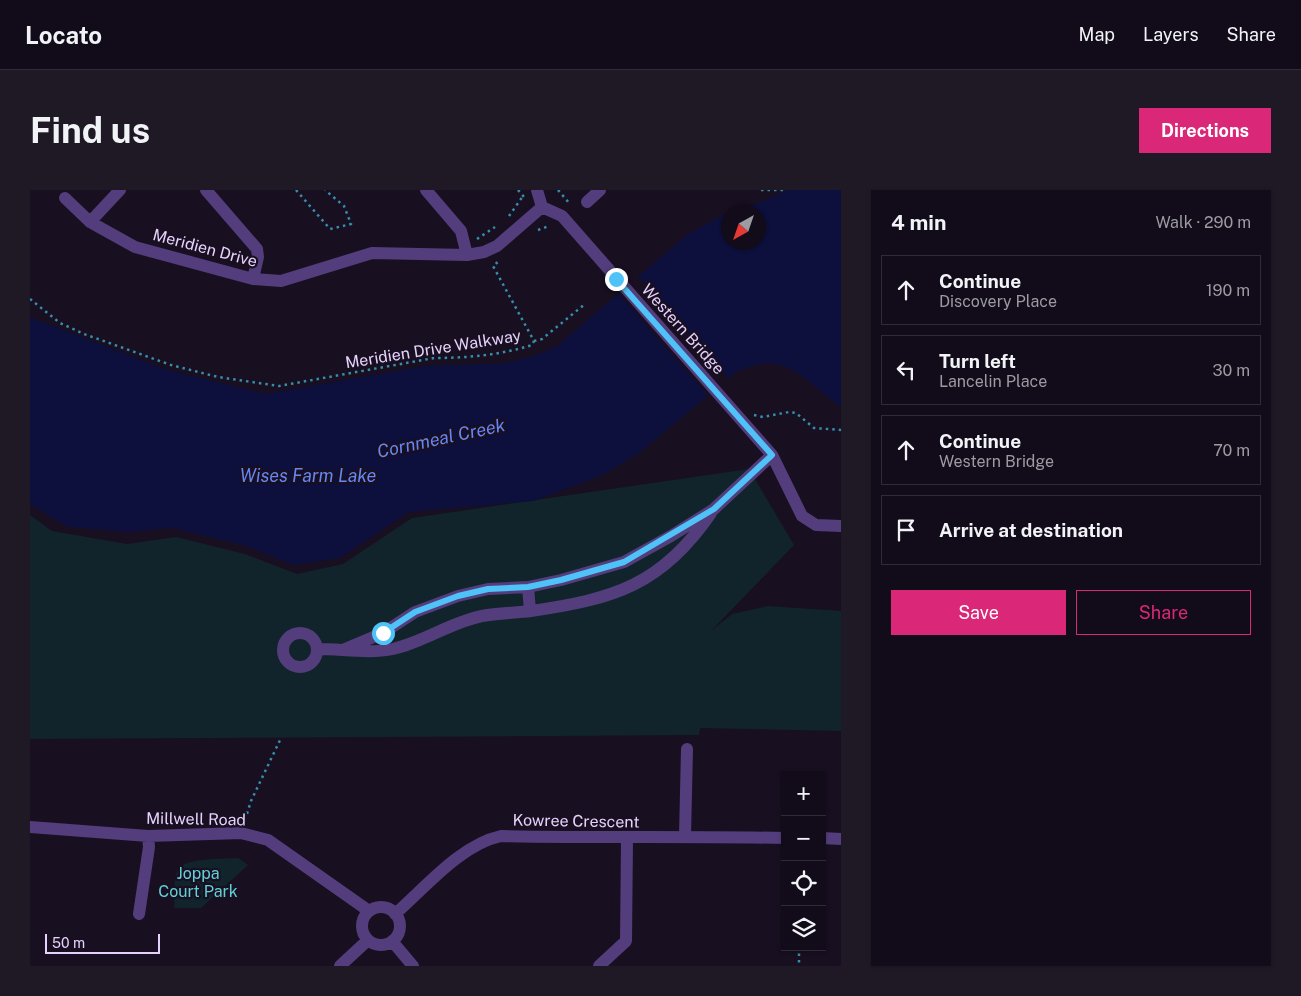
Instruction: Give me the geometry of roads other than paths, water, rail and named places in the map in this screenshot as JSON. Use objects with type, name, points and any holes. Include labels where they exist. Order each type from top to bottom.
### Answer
[{"type":"street","points":[[90,222],[120,190]]},
{"type":"street","points":[[206,190],[257,249],[258,257],[253,279]]},
{"type":"street","points":[[426,190],[461,230],[467,255]]},
{"type":"street","points":[[537,190],[542,207]]},
{"type":"street","points":[[587,202],[600,190]]},
{"type":"street","name":"Meridien Drive","points":[[65,198],[90,222],[134,247],[253,279],[281,281],[372,253],[467,255],[484,252],[497,246],[542,207]]},
{"type":"street","name":"Western Bridge","points":[[542,207],[562,216],[772,455],[802,516],[816,525],[841,526]]},
{"type":"street","points":[[318,649],[374,652],[394,649],[463,621],[483,616],[588,602],[637,585],[682,550],[714,509],[772,455]]},
{"type":"street","points":[[345,649],[383,633],[415,612],[458,596],[488,589],[528,587],[561,580],[624,562],[714,509]]},
{"type":"street","points":[[528,587],[530,611]]},
{"type":"street","points":[[685,836],[687,749]]},
{"type":"street","name":"Millwell Road","points":[[30,827],[148,836],[241,833],[268,840],[368,911]]},
{"type":"street","points":[[139,914],[149,847],[148,836]]},
{"type":"street","name":"Kowree Crescent","points":[[395,914],[462,853],[485,840],[501,836],[627,839],[685,836],[781,838]]},
{"type":"street","points":[[826,838],[841,839]]},
{"type":"street","points":[[599,966],[626,941],[627,839]]},
{"type":"street","points":[[382,907],[395,914],[399,928],[392,941],[380,944],[368,940],[363,933],[362,925],[368,911],[382,907]]},
{"type":"street","points":[[340,966],[368,940]]},
{"type":"street","points":[[392,941],[413,966]]},
{"type":"water","name":"Wises Farm Lake","points":[[788,190],[841,190],[841,407],[792,370],[780,365],[752,366],[735,373],[639,453],[603,475],[534,501],[409,512],[340,558],[293,565],[247,546],[173,528],[128,532],[68,527],[30,504],[30,317],[167,370],[265,394],[425,366],[507,363],[534,356],[556,347],[688,234],[721,217],[721,250],[766,250],[766,205],[752,205]]},
{"type":"water label","name":"Cornmeal Creek","points":[[441,438]]},
{"type":"park label","name":"Joppa Court Park","points":[[198,882]]}]
